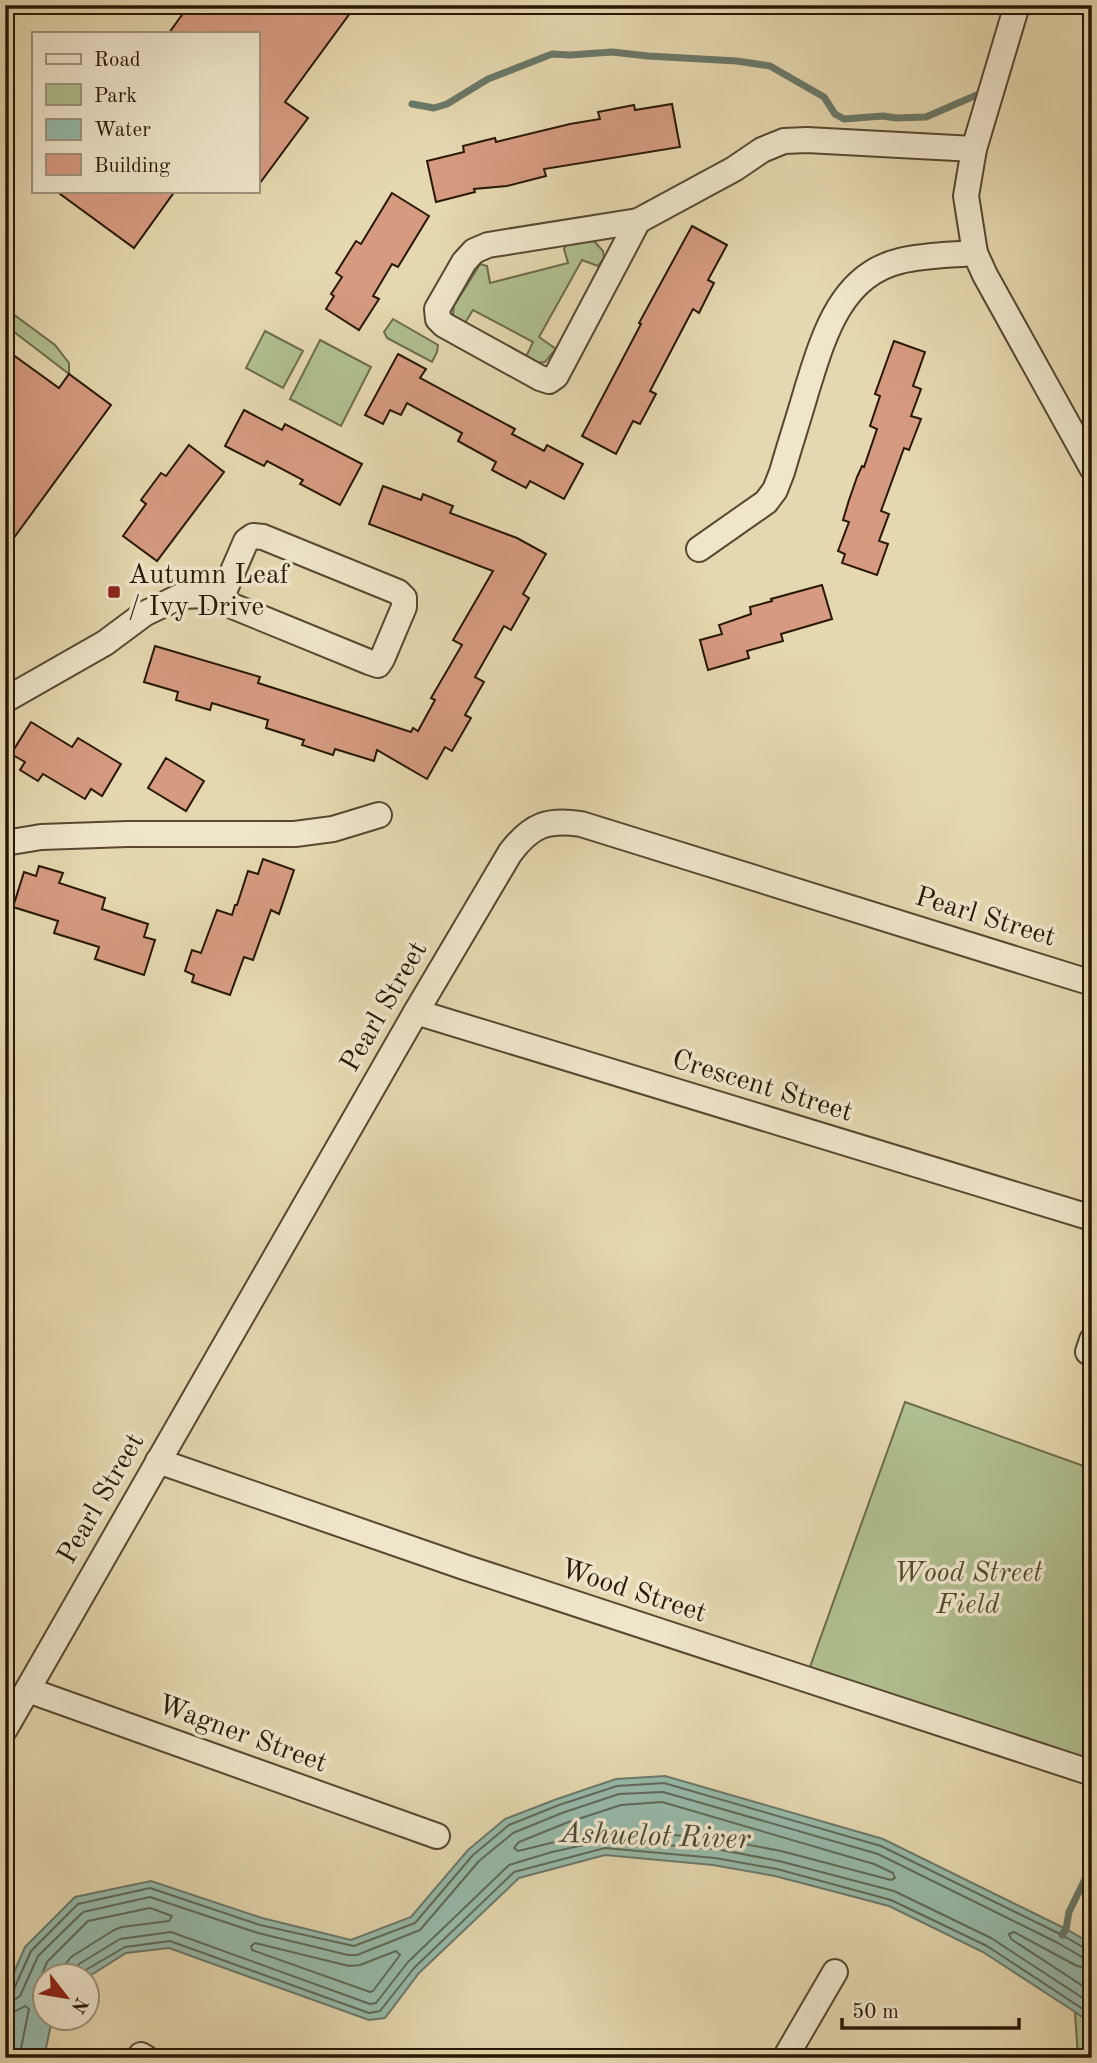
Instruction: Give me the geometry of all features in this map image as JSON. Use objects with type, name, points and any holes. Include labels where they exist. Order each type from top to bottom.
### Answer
[{"type":"street","points":[[1017,5],[974,149],[966,196],[975,253],[995,295],[1092,468]]},
{"type":"street","points":[[638,221],[556,376],[549,381],[444,325],[438,318],[437,309],[464,262],[474,251],[488,245],[638,221],[734,169],[762,150],[784,141],[807,139],[974,149]]},
{"type":"street","points":[[699,550],[766,502],[775,490],[824,337],[841,304],[860,281],[881,268],[900,261],[975,253]]},
{"type":"street","points":[[5,700],[105,643],[144,614],[181,596],[207,595],[220,601],[378,664],[383,659],[404,607],[404,598],[398,592],[263,537],[253,536],[246,541],[220,601]]},
{"type":"street","points":[[5,843],[41,837],[127,834],[295,834],[333,829],[379,815]]},
{"type":"street","name":"Pearl Street","points":[[5,1729],[416,1012],[522,837],[543,824],[562,821],[581,824],[1092,983]]},
{"type":"street","name":"Crescent Street","points":[[416,1012],[1092,1218]]},
{"type":"street","name":"Wood Street","points":[[158,1461],[464,1567],[1092,1773]]},
{"type":"street","name":"Wagner Street","points":[[28,1690],[437,1836]]},
{"type":"street","points":[[785,2058],[835,1972]]},
{"type":"green space","points":[[593,240],[603,251],[604,258],[598,266],[582,260],[539,337],[556,349],[545,362],[535,363],[526,357],[533,342],[473,310],[465,323],[455,321],[454,306],[480,264],[487,266],[490,283],[568,263],[564,249],[567,243]]},
{"type":"green space","points":[[5,308],[55,345],[69,363],[69,374],[5,325]]},
{"type":"green space","points":[[393,319],[438,345],[432,362],[387,338],[384,332]]},
{"type":"green space","points":[[265,331],[303,351],[283,388],[246,368]]},
{"type":"green space","points":[[320,340],[371,367],[341,426],[290,399]]},
{"type":"green space","name":"Wood Street Field","points":[[905,1402],[1092,1469],[1092,1768],[810,1667]]},
{"type":"green space","points":[[1075,2012],[1092,2023],[1092,2058],[1078,2058]]},
{"type":"water","name":"Ashuelot River","points":[[665,1776],[883,1839],[1066,1929],[1092,1944],[1092,2023],[983,1952],[889,1906],[775,1876],[713,1865],[605,1855],[519,1878],[419,1973],[385,2018],[369,2020],[169,1948],[126,1953],[102,1968],[102,1962],[32,1962],[32,2032],[49,2032],[44,2058],[5,2058],[5,1993],[25,1947],[75,1897],[151,1881],[262,1918],[351,1940],[411,1917],[468,1850],[505,1819],[616,1779]]},
{"type":"building","points":[[189,5],[356,5],[285,102],[308,118],[259,184],[259,32],[170,32]]},
{"type":"building","points":[[672,104],[680,147],[544,169],[546,176],[507,186],[474,189],[475,192],[436,202],[427,161],[464,152],[463,146],[495,138],[496,142],[600,119],[598,112],[634,105],[635,110]]},
{"type":"building","points":[[57,192],[174,192],[134,248]]},
{"type":"building","points":[[392,193],[429,216],[398,267],[392,264],[373,296],[379,299],[359,330],[326,309],[334,296],[331,294],[342,277],[336,273],[356,241],[361,244]]},
{"type":"building","points":[[692,226],[727,245],[708,280],[714,283],[699,313],[693,309],[650,391],[656,394],[640,424],[633,421],[616,454],[582,436]]},
{"type":"building","points":[[894,341],[925,352],[913,386],[921,389],[911,416],[921,419],[909,450],[904,448],[881,511],[889,514],[879,541],[888,544],[877,575],[842,563],[845,554],[838,551],[849,522],[843,520],[849,500],[877,429],[870,426],[880,396],[875,394]]},
{"type":"building","points":[[5,349],[59,388],[69,374],[111,405],[5,550]]},
{"type":"building","points":[[398,354],[426,369],[420,378],[515,429],[512,434],[544,451],[547,445],[583,464],[564,499],[530,481],[526,488],[492,470],[496,462],[458,441],[462,433],[407,403],[401,415],[390,410],[383,424],[365,415]]},
{"type":"building","points":[[244,410],[282,430],[285,424],[362,464],[340,505],[300,484],[303,480],[267,461],[264,466],[225,446]]},
{"type":"building","points":[[189,445],[224,472],[157,561],[123,536],[146,504],[141,500],[161,473],[166,476]]},
{"type":"building","points":[[383,486],[421,500],[423,494],[453,506],[450,513],[517,538],[546,554],[523,594],[529,598],[511,630],[504,626],[475,677],[484,682],[465,715],[471,718],[452,751],[445,747],[427,779],[377,750],[374,761],[335,749],[333,755],[302,745],[304,740],[266,728],[268,720],[212,703],[210,710],[176,700],[178,692],[144,682],[155,646],[260,677],[258,683],[411,732],[413,728],[418,731],[435,700],[431,698],[462,645],[453,640],[493,571],[369,524]]},
{"type":"building","points":[[822,585],[832,619],[781,634],[783,641],[747,651],[749,658],[708,670],[700,640],[722,634],[719,625],[751,614],[750,607]]},
{"type":"building","points":[[31,722],[72,747],[78,738],[121,764],[102,796],[91,789],[85,799],[43,774],[38,781],[20,770],[25,762],[11,754]]},
{"type":"building","points":[[166,758],[204,781],[186,811],[148,788]]},
{"type":"building","points":[[263,859],[294,870],[279,914],[271,910],[253,960],[244,957],[230,995],[192,982],[194,975],[185,971],[192,950],[201,953],[217,910],[232,915],[248,871],[258,874]]},
{"type":"building","points":[[39,866],[63,873],[59,883],[105,898],[102,909],[148,924],[144,937],[155,940],[144,975],[95,959],[99,947],[54,933],[58,921],[13,907],[24,872],[36,876]]},
{"type":"waterway","points":[[412,104],[434,108],[447,104],[488,79],[552,54],[612,52],[770,66],[824,97],[835,114],[844,119],[926,117],[979,94]]},
{"type":"waterway","points":[[1062,1935],[1069,1912],[1092,1865]]},
{"type":"place","name":"Autumn Leaf / Ivy Drive","points":[[114,592]]}]
